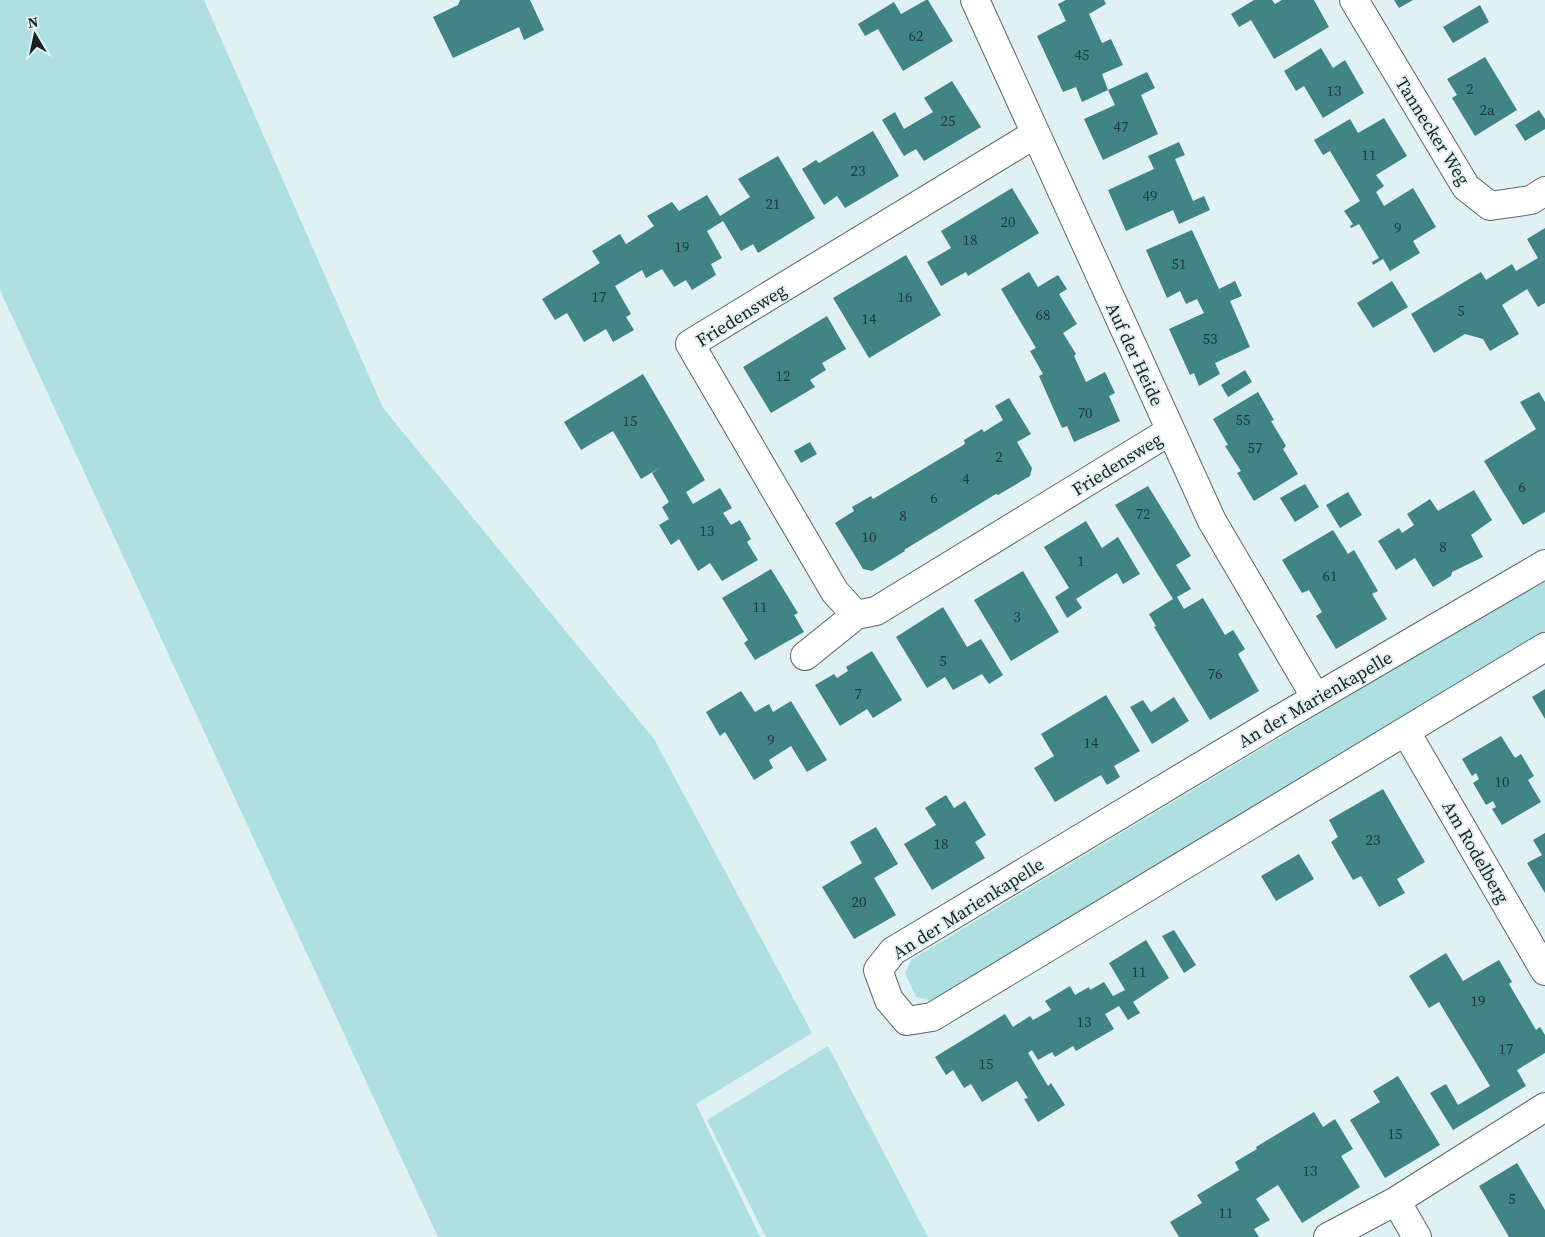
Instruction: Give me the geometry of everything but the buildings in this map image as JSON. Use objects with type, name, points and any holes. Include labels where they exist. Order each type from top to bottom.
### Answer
[{"type":"street","name":"Auf der Heide","points":[[975,0],[1212,521],[1316,698]]},
{"type":"street","name":"Tannecker Weg","points":[[1354,0],[1466,187],[1490,206],[1531,200],[1545,191]]},
{"type":"street","name":"Friedensweg","points":[[856,615],[835,592],[690,344],[1035,134]]},
{"type":"street","name":"Friedensweg","points":[[805,656],[856,615],[876,611],[1170,431]]},
{"type":"street","name":"An der Marienkapelle","points":[[1545,564],[1316,698],[893,951],[878,970],[889,1000],[907,1021],[932,1017],[1545,647]]},
{"type":"street","name":"Am Rodelberg","points":[[1406,732],[1545,971]]},
{"type":"street","points":[[1328,1237],[1396,1201],[1545,1107]]},
{"type":"street","points":[[1396,1201],[1417,1237]]},
{"type":"shaded area","points":[[0,0],[204,0],[383,408],[654,739],[812,1033],[696,1104],[760,1237],[438,1237],[0,290]]},
{"type":"shaded area","points":[[1545,578],[1545,632],[932,1001],[916,997],[905,973],[911,960]]},
{"type":"shaded area","points":[[828,1046],[928,1237],[766,1237],[707,1120]]}]
